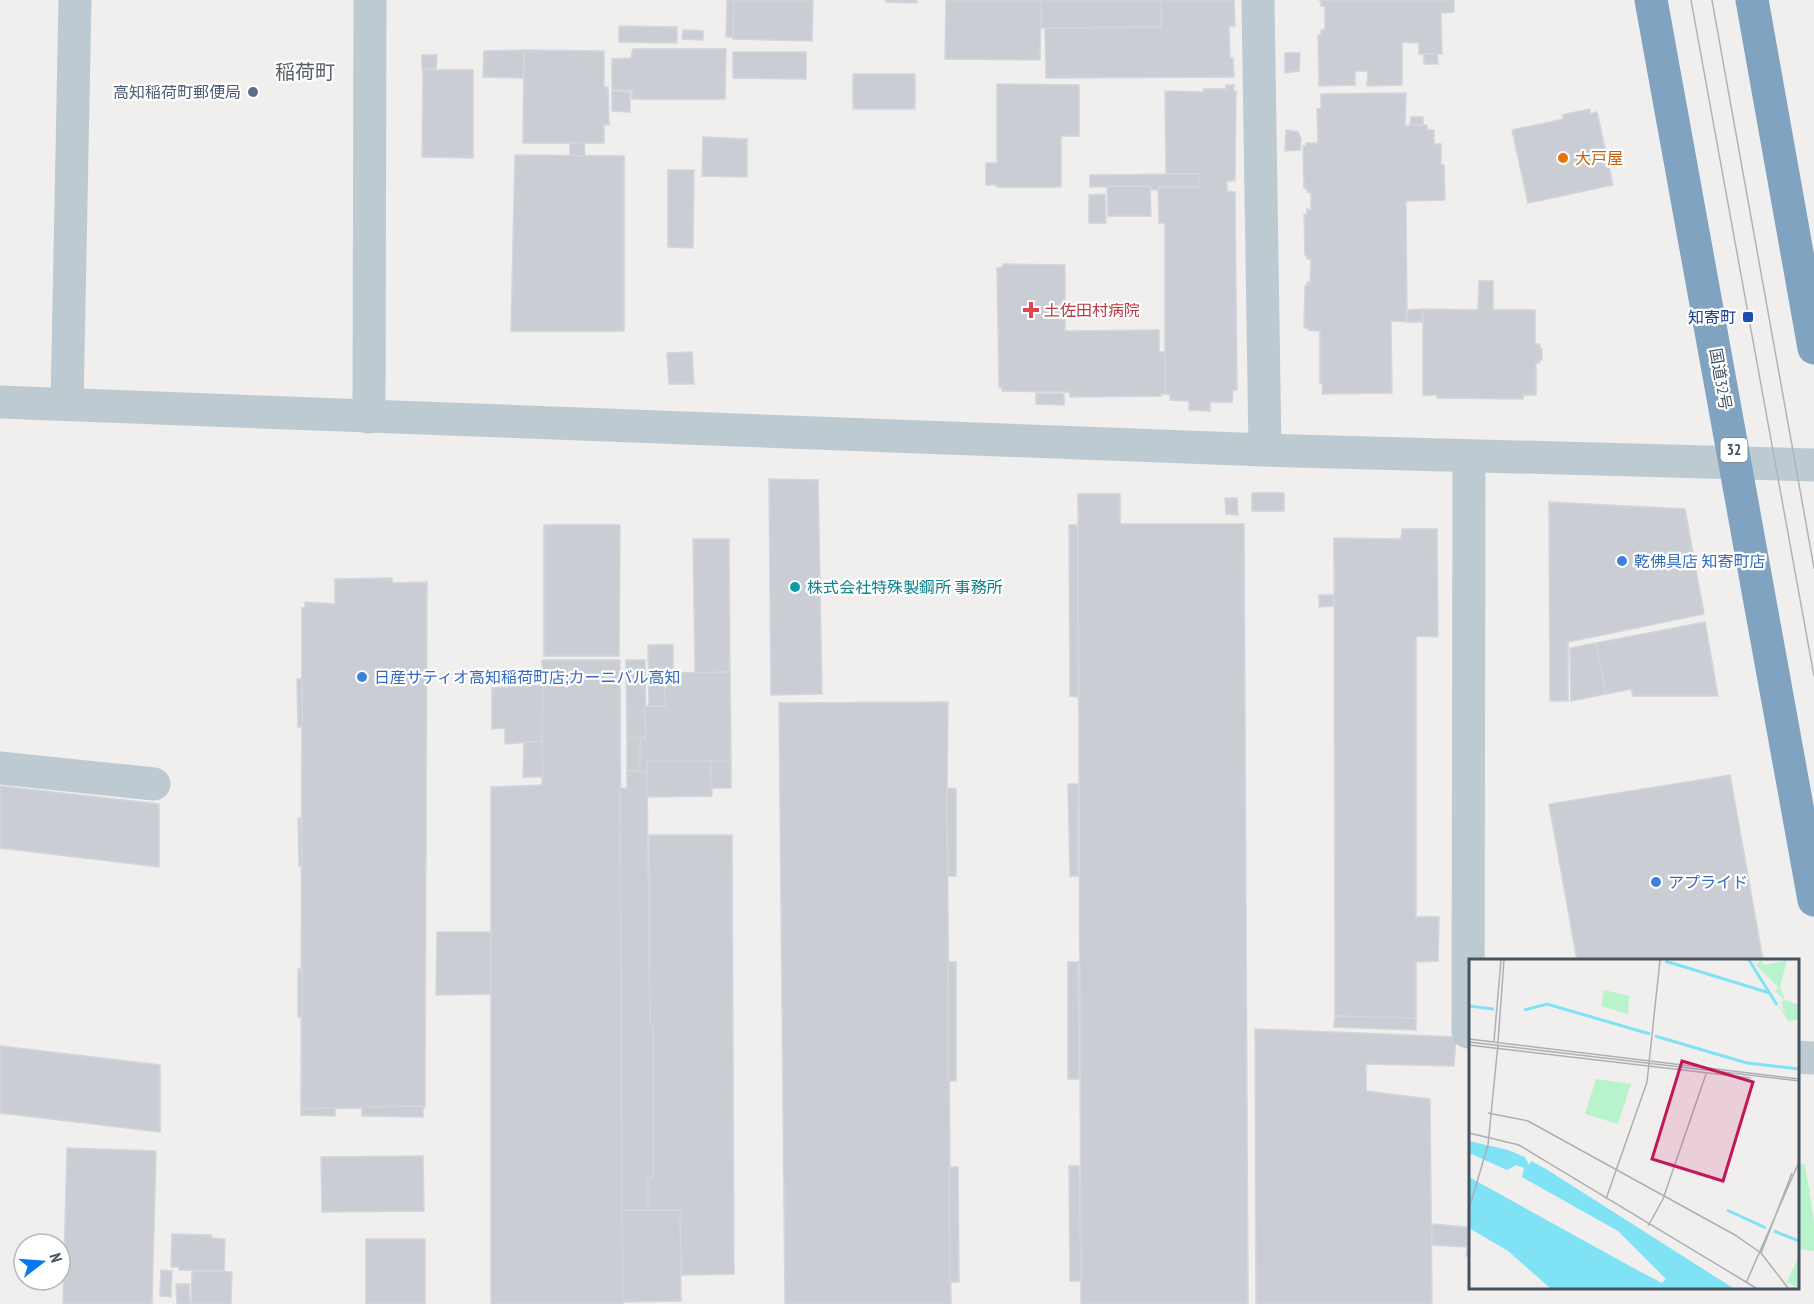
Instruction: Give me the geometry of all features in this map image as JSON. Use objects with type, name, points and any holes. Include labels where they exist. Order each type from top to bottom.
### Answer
[{"type":"highway","name":"国道32号","points":[[1651,0],[1814,900]]},
{"type":"highway","points":[[1752,0],[1814,348]]},
{"type":"street","points":[[67,404],[75,0]]},
{"type":"street","points":[[369,0],[369,417]]},
{"type":"street","points":[[1258,0],[1265,450]]},
{"type":"street","points":[[0,402],[1265,450],[1814,465]]},
{"type":"street","points":[[1468,457],[1468,1032]]},
{"type":"street","points":[[0,768],[154,784]]},
{"type":"street","points":[[1799,1057],[1814,1058]]},
{"type":"green space","points":[[1799,1164],[1805,1164],[1814,1222],[1814,1251],[1799,1249]]},
{"type":"building","points":[[727,0],[734,0],[733,37],[726,37]]},
{"type":"building","points":[[734,0],[813,0],[812,41],[733,39]]},
{"type":"building","points":[[886,0],[917,0],[917,3],[886,2]]},
{"type":"building","points":[[946,0],[1041,0],[1040,60],[945,59]]},
{"type":"building","points":[[1041,0],[1161,0],[1161,27],[1041,28]]},
{"type":"building","points":[[1161,0],[1234,0],[1235,26],[1229,26],[1230,58],[1233,58],[1234,77],[1046,78],[1045,28],[1161,27]]},
{"type":"building","points":[[1319,0],[1454,0],[1454,12],[1441,13],[1442,54],[1419,54],[1419,43],[1402,42],[1402,85],[1367,86],[1368,71],[1355,71],[1355,85],[1319,86],[1318,35],[1321,35],[1321,30],[1325,29],[1325,6],[1321,6]]},
{"type":"building","points":[[619,26],[677,27],[677,43],[619,42]]},
{"type":"building","points":[[683,30],[703,31],[703,40],[682,39]]},
{"type":"building","points":[[633,49],[726,49],[725,99],[632,99],[632,90],[612,90],[612,59],[631,58]]},
{"type":"building","points":[[524,50],[604,51],[604,87],[608,87],[609,125],[604,125],[604,143],[523,143]]},
{"type":"building","points":[[524,50],[523,78],[483,77],[484,51]]},
{"type":"building","points":[[733,52],[806,52],[806,79],[733,78]]},
{"type":"building","points":[[1285,53],[1300,53],[1299,71],[1285,73]]},
{"type":"building","points":[[1424,54],[1437,54],[1438,64],[1424,64]]},
{"type":"building","points":[[422,55],[437,55],[436,69],[422,69]]},
{"type":"building","points":[[423,70],[473,70],[473,158],[422,157]]},
{"type":"building","points":[[853,74],[915,74],[915,109],[853,109]]},
{"type":"building","points":[[997,84],[1079,85],[1079,136],[1061,136],[1061,187],[986,185],[986,163],[997,163]]},
{"type":"building","points":[[1226,85],[1234,85],[1233,91],[1236,91],[1235,181],[1227,181],[1227,191],[1235,192],[1237,390],[1233,390],[1232,402],[1210,402],[1210,411],[1189,410],[1189,401],[1170,400],[1170,394],[1165,394],[1165,223],[1159,223],[1158,187],[1199,187],[1198,174],[1166,174],[1165,91],[1203,92],[1204,89],[1226,89]]},
{"type":"building","points":[[612,91],[630,92],[630,112],[612,111]]},
{"type":"building","points":[[1406,93],[1405,126],[1427,125],[1427,130],[1434,130],[1434,144],[1441,144],[1445,200],[1406,201],[1407,322],[1391,321],[1392,393],[1322,394],[1320,331],[1304,328],[1305,286],[1307,282],[1310,283],[1311,259],[1307,259],[1305,255],[1304,214],[1307,215],[1307,209],[1311,210],[1311,193],[1304,188],[1303,146],[1306,146],[1306,143],[1318,143],[1317,109],[1321,109],[1321,94]]},
{"type":"building","name":"大戸屋","points":[[1590,109],[1590,114],[1597,112],[1613,185],[1528,203],[1512,130],[1564,119],[1562,115]]},
{"type":"building","points":[[1411,117],[1423,117],[1423,125],[1410,125]]},
{"type":"building","points":[[1286,130],[1298,132],[1301,139],[1300,150],[1285,151]]},
{"type":"building","points":[[703,137],[747,139],[747,177],[702,176]]},
{"type":"building","points":[[570,143],[584,143],[585,156],[570,156]]},
{"type":"building","points":[[515,155],[624,156],[624,331],[511,331]]},
{"type":"building","points":[[668,170],[694,170],[693,248],[668,247]]},
{"type":"building","points":[[1198,174],[1199,187],[1158,187],[1159,190],[1151,190],[1150,186],[1090,187],[1090,175]]},
{"type":"building","points":[[1107,186],[1150,186],[1151,216],[1108,216]]},
{"type":"building","points":[[1105,194],[1106,223],[1089,223],[1089,195]]},
{"type":"building","points":[[1003,264],[1065,265],[1065,331],[1159,330],[1159,352],[1165,352],[1165,394],[1161,396],[1070,397],[1070,392],[1002,391],[1002,387],[999,387],[997,268],[1002,267]]},
{"type":"building","points":[[1479,281],[1493,281],[1493,310],[1535,310],[1535,344],[1540,344],[1540,349],[1542,349],[1542,360],[1536,363],[1536,395],[1523,395],[1523,399],[1437,398],[1437,395],[1423,395],[1423,309],[1478,310]]},
{"type":"building","points":[[1423,309],[1422,322],[1407,322],[1408,310]]},
{"type":"building","points":[[692,352],[694,384],[669,384],[667,353]]},
{"type":"building","points":[[1036,393],[1064,394],[1064,405],[1036,404]]},
{"type":"building","name":"株式会社特殊製鋼所 事務所","points":[[769,479],[818,480],[822,694],[771,695]]},
{"type":"building","points":[[1252,493],[1284,493],[1284,511],[1252,511]]},
{"type":"building","points":[[1078,494],[1120,494],[1120,524],[1244,524],[1248,1304],[1081,1304]]},
{"type":"building","points":[[1225,498],[1237,498],[1238,515],[1226,514]]},
{"type":"building","name":"乾佛具店 知寄町店","points":[[1549,502],[1685,509],[1704,614],[1568,642],[1568,701],[1550,701]]},
{"type":"building","points":[[544,525],[620,525],[619,656],[544,656]]},
{"type":"building","points":[[1069,525],[1078,525],[1078,697],[1070,696]]},
{"type":"building","points":[[1402,529],[1437,529],[1438,637],[1416,636],[1416,917],[1439,917],[1438,961],[1416,962],[1416,1018],[1335,1016],[1334,538],[1401,539]]},
{"type":"building","points":[[693,539],[729,539],[730,672],[695,673]]},
{"type":"building","points":[[392,578],[392,583],[427,582],[425,1107],[301,1109],[302,608],[305,608],[305,602],[335,604],[335,579]]},
{"type":"building","points":[[1319,595],[1334,595],[1334,606],[1319,607]]},
{"type":"building","points":[[1705,622],[1718,696],[1633,696],[1631,689],[1606,694],[1596,643]]},
{"type":"building","points":[[1596,643],[1606,694],[1571,701],[1570,648]]},
{"type":"building","points":[[648,645],[673,645],[673,673],[664,673],[665,706],[649,706]]},
{"type":"building","points":[[542,660],[620,660],[623,1304],[491,1304],[491,787],[542,785]]},
{"type":"building","points":[[626,660],[645,660],[646,737],[627,738]]},
{"type":"building","points":[[730,672],[731,761],[647,761],[647,772],[640,771],[640,740],[645,740],[646,737],[644,706],[665,706],[664,673]]},
{"type":"building","points":[[297,679],[302,679],[302,727],[298,727]]},
{"type":"building","points":[[543,685],[542,741],[505,744],[505,728],[492,729],[492,688]]},
{"type":"building","points":[[948,702],[951,1304],[785,1304],[779,703]]},
{"type":"building","points":[[646,737],[645,740],[640,740],[640,771],[627,771],[627,738]]},
{"type":"building","points":[[542,741],[543,777],[523,777],[524,743]]},
{"type":"building","points":[[647,761],[711,761],[712,796],[648,797]]},
{"type":"building","points":[[711,761],[731,761],[731,788],[711,788]]},
{"type":"building","points":[[627,771],[647,772],[650,1024],[653,1025],[653,1178],[648,1178],[648,1210],[622,1210],[620,788],[627,788]]},
{"type":"building","name":"アプライド","points":[[1730,775],[1763,959],[1577,959],[1549,804]]},
{"type":"building","points":[[1068,784],[1078,784],[1078,876],[1070,876]]},
{"type":"building","points":[[0,786],[159,804],[159,867],[0,848]]},
{"type":"building","points":[[956,788],[956,876],[948,876],[947,789]]},
{"type":"building","points":[[298,818],[301,818],[302,866],[299,866]]},
{"type":"building","points":[[649,835],[732,835],[734,1274],[681,1275],[680,1210],[648,1210],[648,1178],[653,1178]]},
{"type":"building","points":[[437,932],[491,932],[491,994],[436,995]]},
{"type":"building","points":[[948,962],[956,962],[956,1081],[948,1081]]},
{"type":"building","points":[[1068,962],[1078,962],[1079,1079],[1068,1079]]},
{"type":"building","points":[[298,969],[302,969],[302,1018],[298,1017]]},
{"type":"building","points":[[1335,1016],[1416,1018],[1416,1030],[1334,1027]]},
{"type":"building","points":[[1255,1029],[1456,1037],[1454,1066],[1366,1064],[1366,1091],[1430,1099],[1432,1304],[1256,1304]]},
{"type":"building","points":[[0,1046],[160,1065],[160,1132],[0,1113]]},
{"type":"building","points":[[423,1106],[423,1117],[362,1116],[362,1107]]},
{"type":"building","points":[[335,1108],[335,1116],[301,1115],[301,1109]]},
{"type":"building","points":[[67,1148],[156,1151],[152,1304],[63,1304],[63,1292],[72,1292],[72,1232],[65,1232]]},
{"type":"building","points":[[423,1156],[424,1211],[322,1212],[321,1157]]},
{"type":"building","points":[[1069,1166],[1079,1166],[1081,1281],[1070,1281]]},
{"type":"building","points":[[949,1167],[958,1167],[959,1282],[950,1282]]},
{"type":"building","points":[[1469,1202],[1469,1256],[1466,1256],[1467,1247],[1432,1245],[1432,1224],[1468,1227]]},
{"type":"building","points":[[622,1210],[680,1210],[681,1301],[623,1302]]},
{"type":"building","points":[[172,1234],[211,1235],[212,1238],[225,1239],[224,1271],[179,1270],[179,1267],[171,1267]]},
{"type":"building","points":[[366,1239],[425,1239],[425,1304],[366,1304]]},
{"type":"building","points":[[161,1270],[172,1271],[171,1297],[160,1296]]},
{"type":"building","points":[[192,1271],[232,1272],[231,1304],[191,1304]]},
{"type":"building","points":[[176,1284],[189,1284],[190,1304],[177,1304]]},
{"type":"tram line","points":[[1691,0],[1814,676]]},
{"type":"tram line","points":[[1712,0],[1814,568]]},
{"type":"place","name":"高知稲荷町郵便局","points":[[253,92]]},
{"type":"place","name":"大戸屋","points":[[1563,158]]},
{"type":"place","name":"土佐田村病院","points":[[1031,310]]},
{"type":"place","name":"知寄町","points":[[1748,317]]},
{"type":"place","name":"乾佛具店 知寄町店","points":[[1622,561]]},
{"type":"place","name":"株式会社特殊製鋼所 事務所","points":[[795,587]]},
{"type":"place","name":"日産サティオ高知稲荷町店;カーニバル高知","points":[[362,677]]},
{"type":"place","name":"アプライド","points":[[1656,882]]},
{"type":"district","name":"稲荷町","points":[[305,72]]}]
